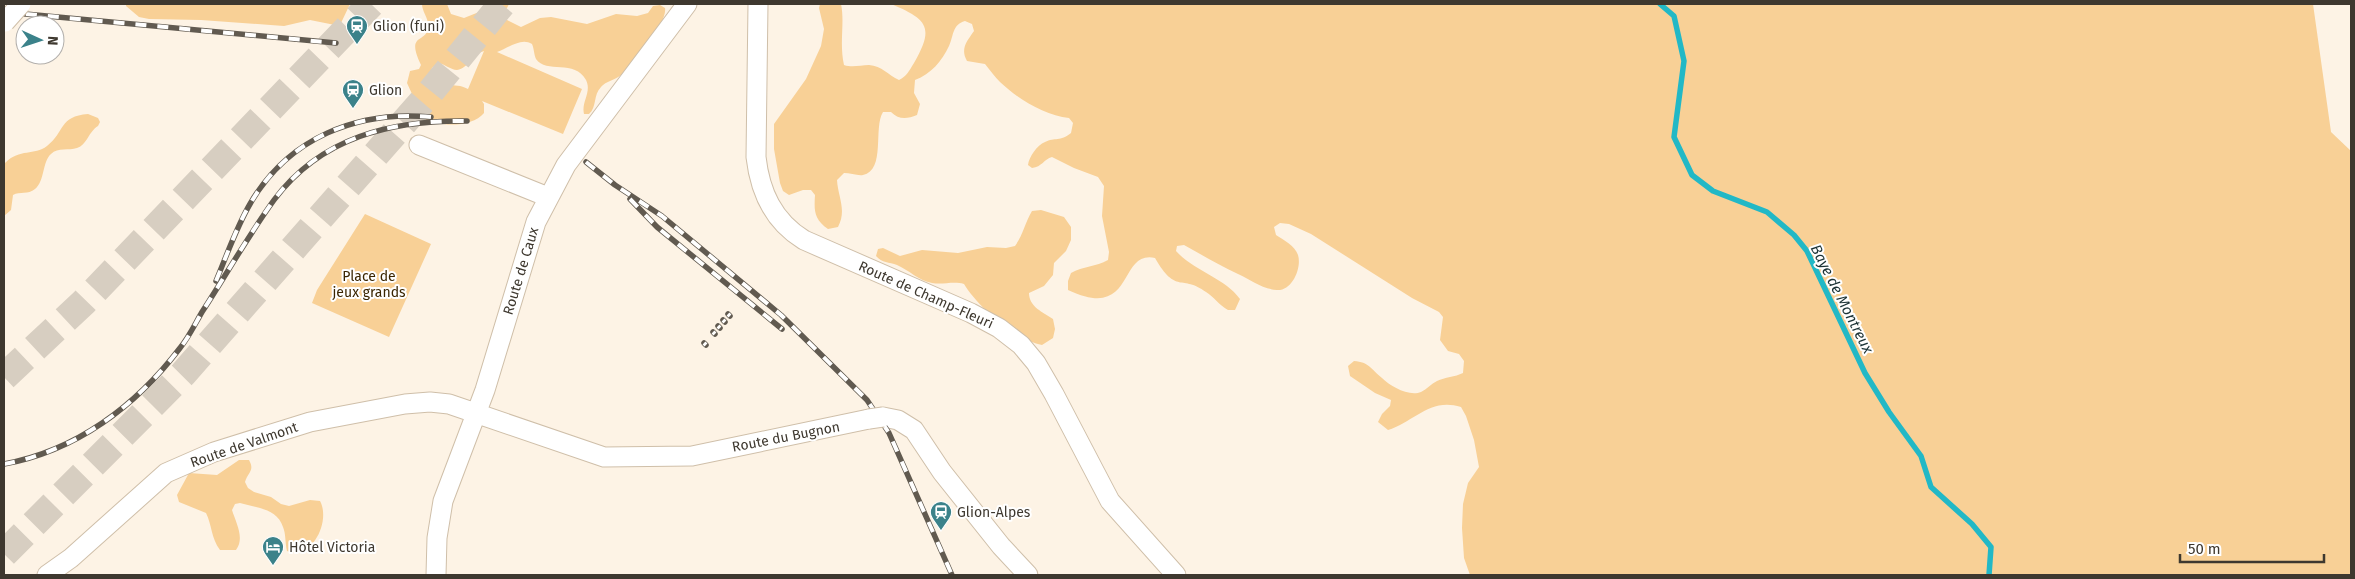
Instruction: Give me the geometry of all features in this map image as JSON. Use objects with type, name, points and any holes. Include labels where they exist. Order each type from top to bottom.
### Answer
[{"type":"street","points":[[4,22],[21,4]]},
{"type":"street","name":"Route de Caux","points":[[436,575],[437,538],[443,501],[477,413],[536,222],[566,165],[687,4]]},
{"type":"street","name":"Route de Champ-Fleuri","points":[[758,4],[756,157],[760,180],[774,214],[781,223],[804,240],[971,313],[999,328],[1021,345],[1036,363],[1054,394],[1110,501],[1176,575]]},
{"type":"street","points":[[419,145],[548,197]]},
{"type":"street","name":"Route de Valmont","points":[[47,575],[71,558],[166,473],[214,452],[310,422],[405,404],[440,403],[477,413]]},
{"type":"street","name":"Route du Bugnon","points":[[477,413],[597,455],[626,458],[692,456],[876,418],[888,418],[907,424],[918,434],[942,472],[1001,546],[1028,575]]},
{"type":"green space","points":[[126,4],[350,4],[341,23],[335,25],[310,20],[284,26],[201,20],[149,19],[139,17]]},
{"type":"green space","points":[[422,4],[447,4],[451,14],[464,18],[484,10],[487,4],[509,4],[505,12],[507,20],[521,27],[540,18],[551,17],[587,24],[616,14],[637,16],[648,13],[653,6],[660,5],[665,8],[661,23],[649,43],[619,77],[605,83],[601,87],[589,114],[584,114],[583,110],[588,84],[581,74],[568,68],[546,66],[541,63],[536,59],[532,44],[528,42],[519,42],[497,52],[582,89],[563,134],[482,101],[484,113],[479,118],[463,124],[437,123],[423,118],[407,83],[410,71],[419,69],[421,65],[415,48],[418,40],[427,32],[428,27]],"holes":[[[484,51],[468,89],[445,85],[435,81],[430,76],[432,68],[438,63],[455,70],[461,69]]]},
{"type":"green space","points":[[820,4],[841,4],[844,65],[874,66],[899,80],[906,75],[921,51],[925,32],[920,20],[913,14],[891,4],[2313,4],[2331,132],[2351,151],[2351,575],[1470,575],[1464,558],[1463,504],[1468,483],[1479,467],[1474,440],[1461,407],[1440,405],[1388,430],[1378,422],[1382,414],[1390,406],[1391,400],[1375,393],[1350,376],[1348,366],[1354,361],[1370,366],[1385,381],[1400,390],[1411,393],[1421,392],[1437,381],[1463,373],[1464,361],[1459,354],[1448,351],[1440,340],[1443,317],[1439,312],[1412,298],[1311,234],[1289,224],[1280,223],[1274,227],[1276,235],[1294,249],[1299,260],[1295,278],[1287,287],[1282,289],[1277,290],[1261,286],[1184,245],[1177,246],[1176,251],[1183,258],[1234,292],[1240,299],[1235,310],[1228,310],[1198,287],[1174,280],[1168,276],[1155,258],[1143,258],[1135,264],[1115,292],[1105,297],[1090,297],[1068,290],[1068,281],[1071,273],[1108,260],[1109,252],[1102,216],[1104,186],[1098,177],[1052,157],[1041,165],[1032,168],[1028,165],[1036,148],[1049,141],[1067,136],[1071,133],[1073,123],[1069,118],[1051,114],[1015,95],[1000,82],[985,64],[967,61],[964,49],[974,31],[972,24],[965,21],[958,25],[954,31],[949,46],[939,62],[931,71],[915,80],[914,93],[920,104],[917,115],[903,118],[891,112],[883,112],[880,119],[877,157],[870,172],[863,175],[844,173],[837,180],[842,209],[841,221],[838,227],[828,229],[817,218],[815,195],[811,190],[803,190],[789,195],[783,191],[774,149],[774,124],[806,79],[821,46],[824,29],[819,8]]},
{"type":"green space","points":[[88,114],[98,118],[100,122],[98,126],[83,144],[77,148],[60,150],[51,154],[48,157],[38,186],[30,192],[13,195],[11,210],[4,216],[5,163],[16,155],[42,149],[53,141],[67,121],[79,115]]},
{"type":"green space","points":[[1041,210],[1064,217],[1071,227],[1071,240],[1066,251],[1054,263],[1053,275],[1044,286],[1029,293],[1034,306],[1053,319],[1055,329],[1053,338],[1042,345],[1021,337],[1010,330],[978,302],[964,284],[927,282],[901,267],[883,261],[876,256],[878,249],[883,248],[900,256],[922,250],[958,253],[987,247],[1006,248],[1015,246],[1032,211]]},
{"type":"green space","name":"Place de jeux grands","points":[[365,214],[431,244],[389,337],[312,303],[317,290]]},
{"type":"green space","points":[[239,460],[249,460],[251,464],[251,469],[245,482],[248,488],[254,492],[271,497],[281,504],[289,506],[310,500],[320,501],[323,509],[323,519],[317,537],[311,545],[296,553],[287,551],[284,530],[276,516],[271,512],[240,503],[235,504],[232,510],[240,535],[239,545],[236,550],[220,550],[206,513],[179,502],[177,495],[189,473],[217,475]]},
{"type":"waterway","name":"Baye de Montreux","points":[[1660,4],[1674,16],[1684,61],[1674,137],[1692,175],[1713,191],[1767,212],[1794,235],[1807,251],[1865,373],[1889,412],[1921,456],[1931,487],[1972,524],[1991,547],[1989,575]]},
{"type":"tunnel","points":[[4,377],[84,302],[371,4]]},
{"type":"tunnel","points":[[4,554],[183,374],[428,95],[502,4]]},
{"type":"railway","points":[[4,12],[336,43]]},
{"type":"railway","points":[[216,281],[250,204],[266,181],[284,162],[304,146],[327,133],[351,124],[377,118],[431,117]]},
{"type":"railway","points":[[4,464],[56,449],[80,437],[124,407],[144,389],[180,348],[274,200],[293,178],[313,161],[336,147],[360,136],[385,129],[411,124],[467,121]]},
{"type":"railway","points":[[586,162],[615,185],[662,216],[781,315],[867,400],[889,433],[952,575]]},
{"type":"railway","points":[[630,199],[657,227],[782,329]]},
{"type":"place","name":"Glion (funi)","points":[[357,45]]},
{"type":"place","name":"Glion","points":[[353,109]]},
{"type":"place","name":"Glion-Alpes","points":[[941,531]]},
{"type":"place","name":"Hôtel Victoria","points":[[273,566]]}]
